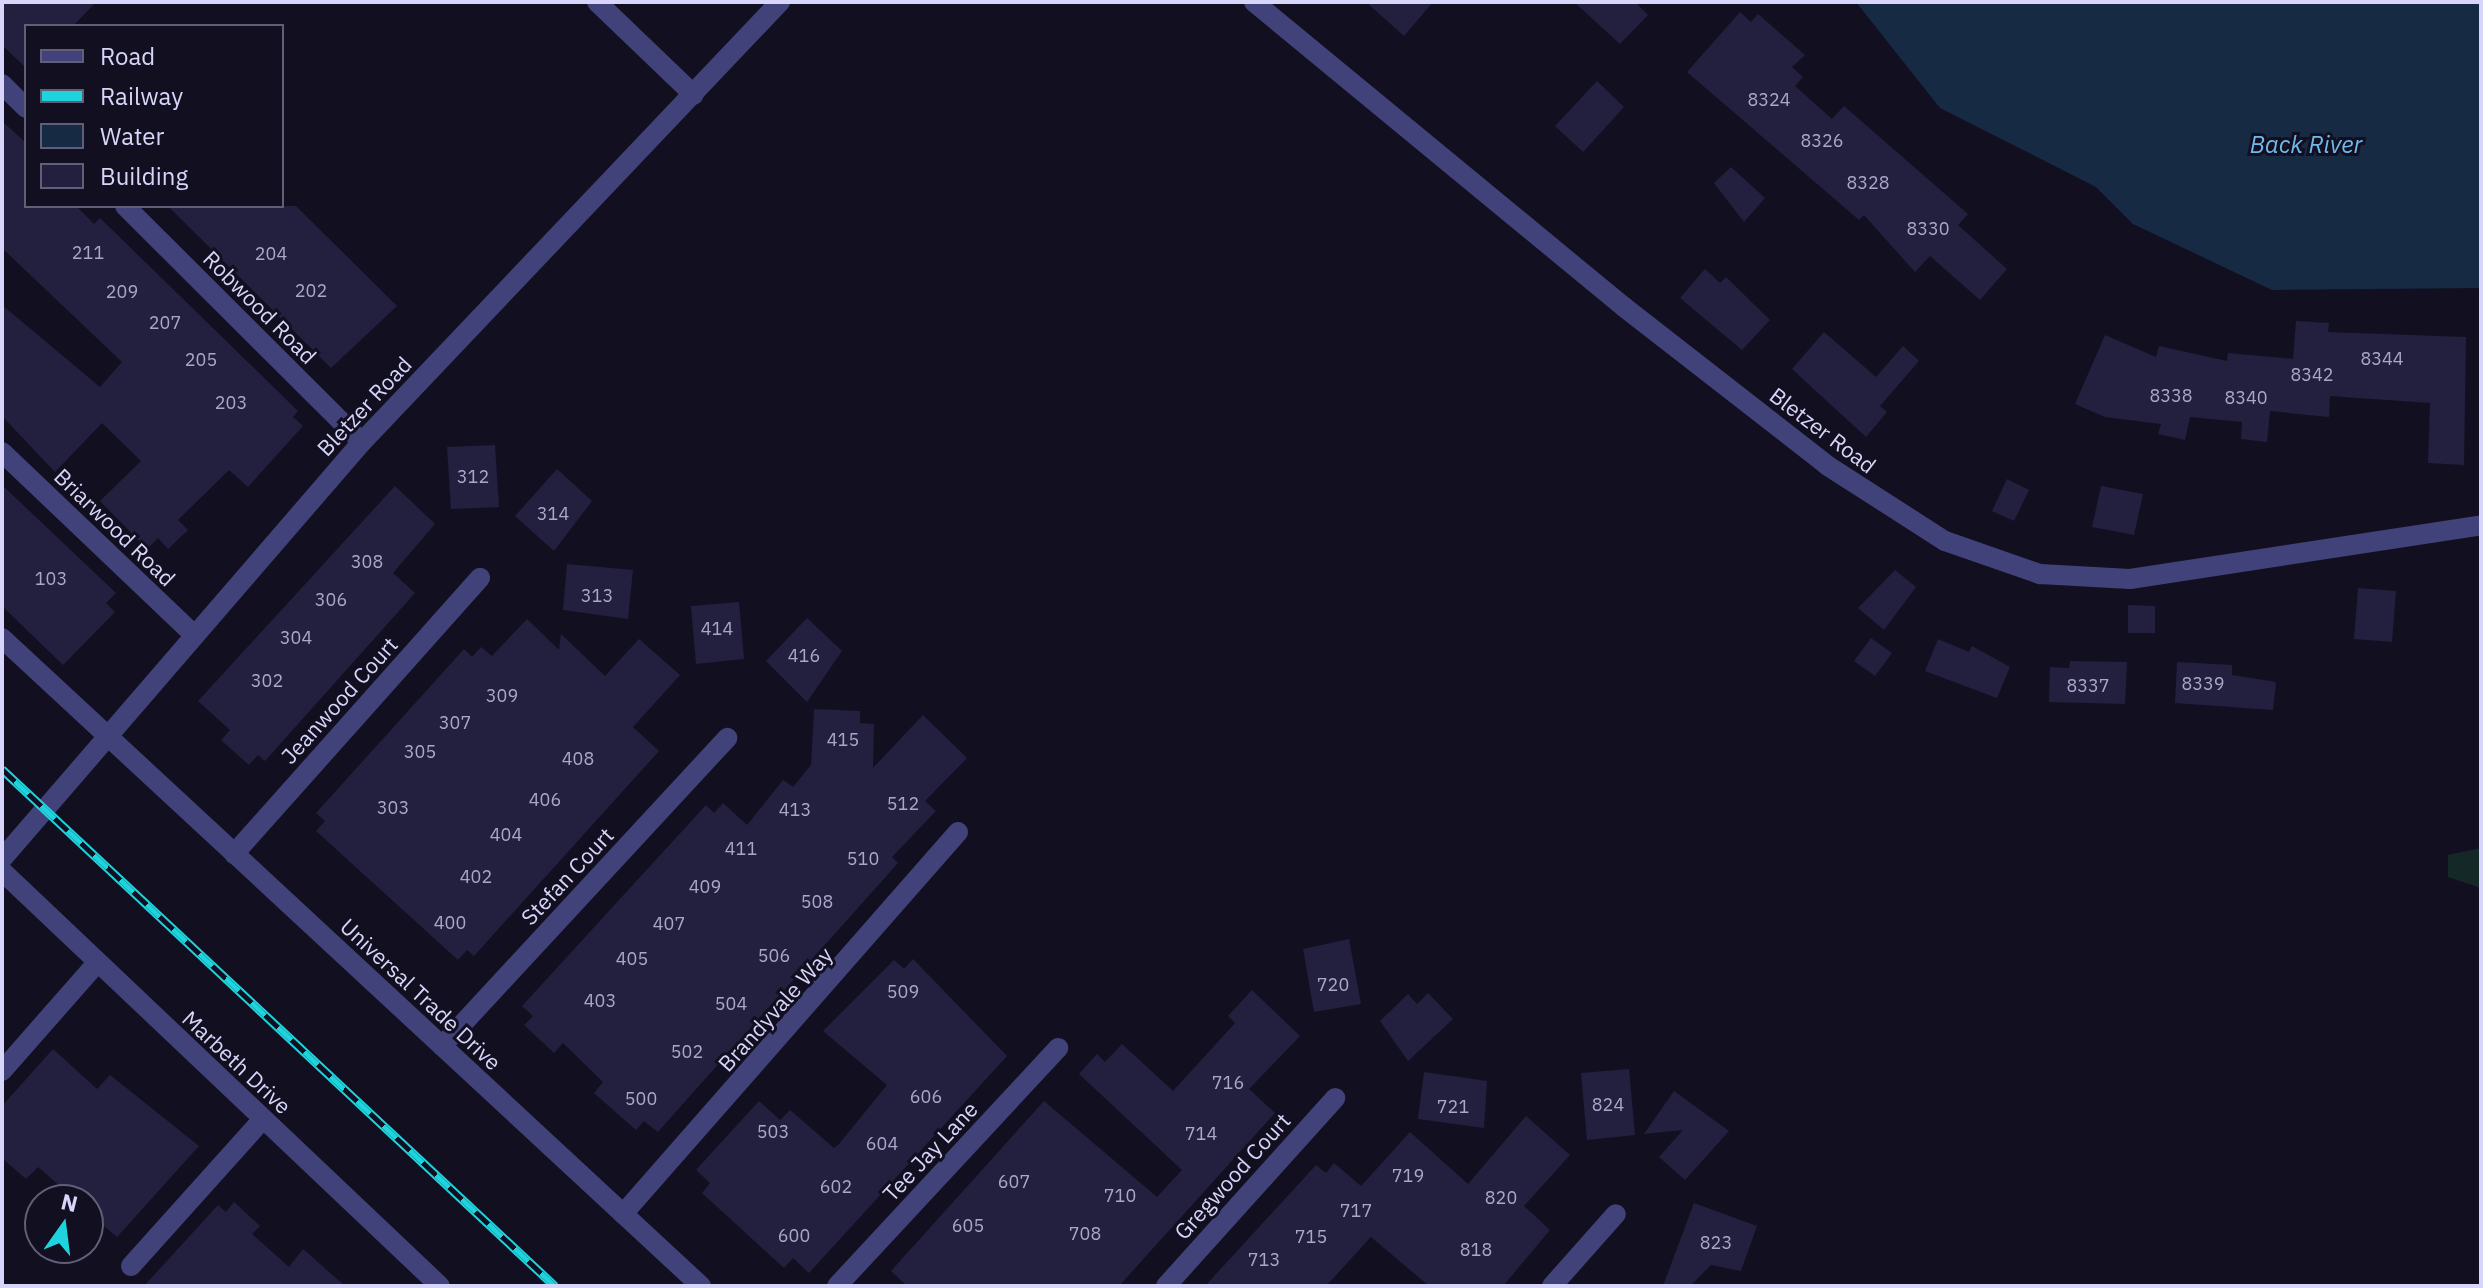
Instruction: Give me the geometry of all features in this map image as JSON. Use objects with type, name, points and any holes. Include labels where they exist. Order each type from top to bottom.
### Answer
[{"type":"street","points":[[597,2],[694,95]]},
{"type":"street","name":"Bletzer Road","points":[[2,859],[362,442],[780,2]]},
{"type":"street","name":"Bletzer Road","points":[[1254,2],[1660,335],[1828,466],[1945,541],[2040,574],[2130,579],[2481,525]]},
{"type":"street","points":[[2,84],[24,106]]},
{"type":"street","name":"Robwood Road","points":[[127,208],[362,442]]},
{"type":"street","name":"Briarwood Road","points":[[2,452],[194,635]]},
{"type":"street","name":"Jeanwood Court","points":[[234,854],[480,578]]},
{"type":"street","name":"Universal Trade Drive","points":[[2,638],[701,1286]]},
{"type":"street","name":"Stefan Court","points":[[442,1046],[727,738]]},
{"type":"street","name":"Brandyvale Way","points":[[623,1214],[958,832]]},
{"type":"street","name":"Marbeth Drive","points":[[2,871],[429,1282]]},
{"type":"street","points":[[2,1071],[97,963]]},
{"type":"street","name":"Tee Jay Lane","points":[[837,1286],[1058,1048]]},
{"type":"street","name":"Gregwood Court","points":[[1166,1286],[1335,1098]]},
{"type":"street","points":[[131,1266],[262,1120]]},
{"type":"street","points":[[1552,1286],[1616,1214]]},
{"type":"green space","points":[[2481,848],[2481,888],[2448,877],[2448,855]]},
{"type":"water","name":"Back River","points":[[1856,2],[2481,2],[2481,288],[2272,290],[2133,224],[2096,187],[1940,108]]},
{"type":"building","points":[[2,2],[96,2],[75,24],[24,24],[24,66],[2,45]]},
{"type":"building","points":[[1366,2],[1433,2],[1404,36]]},
{"type":"building","points":[[1574,2],[1635,2],[1648,15],[1620,44]]},
{"type":"building","points":[[1740,12],[1751,22],[1758,14],[1805,55],[1792,67],[1803,77],[1795,86],[1832,119],[1844,106],[1968,214],[1958,225],[2007,269],[1980,300],[1930,256],[1915,272],[1864,215],[1859,220],[1687,72]]},
{"type":"building","points":[[1597,81],[1624,107],[1583,152],[1555,126]]},
{"type":"building","points":[[2,121],[24,141],[24,208],[78,208],[94,224],[100,218],[298,411],[293,417],[303,426],[248,487],[229,470],[178,520],[188,530],[168,549],[158,538],[147,549],[100,501],[141,461],[102,423],[55,472],[2,416],[2,305],[100,387],[122,362],[2,248]]},
{"type":"building","points":[[1731,167],[1765,198],[1744,222],[1714,183]]},
{"type":"building","points":[[296,206],[397,306],[331,368],[170,208]]},
{"type":"building","points":[[1705,269],[1720,283],[1726,277],[1770,320],[1742,350],[1680,298]]},
{"type":"building","points":[[2296,321],[2329,323],[2328,332],[2466,337],[2464,465],[2428,463],[2430,403],[2330,396],[2329,417],[2270,411],[2267,442],[2241,439],[2242,422],[2190,417],[2185,440],[2158,434],[2161,424],[2105,417],[2075,404],[2105,335],[2156,357],[2159,346],[2227,361],[2228,353],[2293,359]]},
{"type":"building","points":[[1824,332],[1876,377],[1903,346],[1919,361],[1880,406],[1887,412],[1866,437],[1792,369]]},
{"type":"building","points":[[495,445],[499,507],[451,509],[447,447]]},
{"type":"building","points":[[557,469],[592,501],[554,551],[515,516]]},
{"type":"building","points":[[2007,479],[2029,490],[2014,521],[1992,511]]},
{"type":"building","points":[[2,485],[116,593],[106,603],[115,612],[63,665],[2,606]]},
{"type":"building","points":[[395,486],[435,524],[393,573],[415,593],[265,761],[258,755],[249,765],[221,740],[230,730],[198,701]]},
{"type":"building","points":[[2101,486],[2143,494],[2134,535],[2092,527]]},
{"type":"building","points":[[567,564],[633,570],[628,619],[563,610]]},
{"type":"building","points":[[1895,570],[1916,587],[1884,630],[1858,608]]},
{"type":"building","points":[[2358,588],[2396,591],[2392,642],[2354,639]]},
{"type":"building","points":[[739,602],[744,659],[696,664],[691,606]]},
{"type":"building","points":[[2128,605],[2155,606],[2155,633],[2128,633]]},
{"type":"building","points":[[807,618],[842,651],[807,702],[766,661]]},
{"type":"building","points":[[527,619],[559,650],[561,634],[605,676],[639,639],[680,675],[633,727],[659,751],[474,956],[467,950],[458,960],[316,831],[325,821],[316,813],[464,649],[472,657],[481,647],[492,656]]},
{"type":"building","points":[[1871,638],[1892,653],[1875,676],[1854,661]]},
{"type":"building","points":[[1938,639],[1969,652],[1972,646],[2010,667],[1997,698],[1925,671]]},
{"type":"building","points":[[2070,661],[2127,662],[2125,704],[2049,702],[2050,667],[2069,668]]},
{"type":"building","points":[[2177,662],[2232,665],[2232,675],[2276,682],[2273,710],[2175,703]]},
{"type":"building","points":[[814,709],[860,711],[860,723],[874,724],[873,768],[923,715],[967,758],[925,801],[936,811],[892,857],[898,863],[658,1132],[644,1121],[636,1130],[594,1093],[603,1082],[563,1043],[554,1053],[524,1025],[533,1016],[522,1006],[706,805],[714,813],[723,803],[747,825],[783,780],[793,787],[811,765]]},
{"type":"building","points":[[1349,939],[1361,1004],[1314,1012],[1303,949]]},
{"type":"building","points":[[913,959],[1007,1056],[809,1273],[793,1258],[784,1268],[702,1193],[710,1183],[696,1170],[759,1101],[780,1120],[790,1110],[834,1148],[839,1144],[887,1085],[823,1031],[894,960],[904,969]]},
{"type":"building","points":[[1252,990],[1300,1036],[1249,1089],[1275,1113],[1119,1286],[907,1286],[891,1271],[1044,1101],[1157,1197],[1182,1170],[1079,1074],[1097,1054],[1105,1062],[1122,1044],[1173,1091],[1235,1023],[1228,1016]]},
{"type":"building","points":[[1428,993],[1453,1019],[1408,1061],[1380,1021],[1408,994],[1417,1004]]},
{"type":"building","points":[[53,1049],[97,1089],[110,1075],[199,1146],[117,1237],[104,1226],[104,1184],[58,1184],[38,1167],[26,1179],[2,1158],[2,1106]]},
{"type":"building","points":[[1629,1069],[1635,1135],[1587,1140],[1581,1073]]},
{"type":"building","points":[[1424,1072],[1487,1081],[1484,1128],[1418,1119]]},
{"type":"building","points":[[1674,1091],[1729,1131],[1685,1180],[1659,1157],[1683,1130],[1644,1134]]},
{"type":"building","points":[[1526,1116],[1570,1155],[1524,1206],[1550,1230],[1503,1286],[1429,1286],[1371,1237],[1326,1286],[1205,1286],[1316,1165],[1326,1173],[1334,1163],[1361,1186],[1410,1132],[1468,1184]]},
{"type":"building","points":[[234,1202],[260,1226],[252,1234],[289,1267],[303,1249],[345,1286],[144,1286],[218,1205],[226,1212]]},
{"type":"building","points":[[1694,1203],[1757,1226],[1741,1271],[1711,1265],[1690,1286],[1663,1286]]},
{"type":"railway","points":[[2,769],[555,1286]]}]
